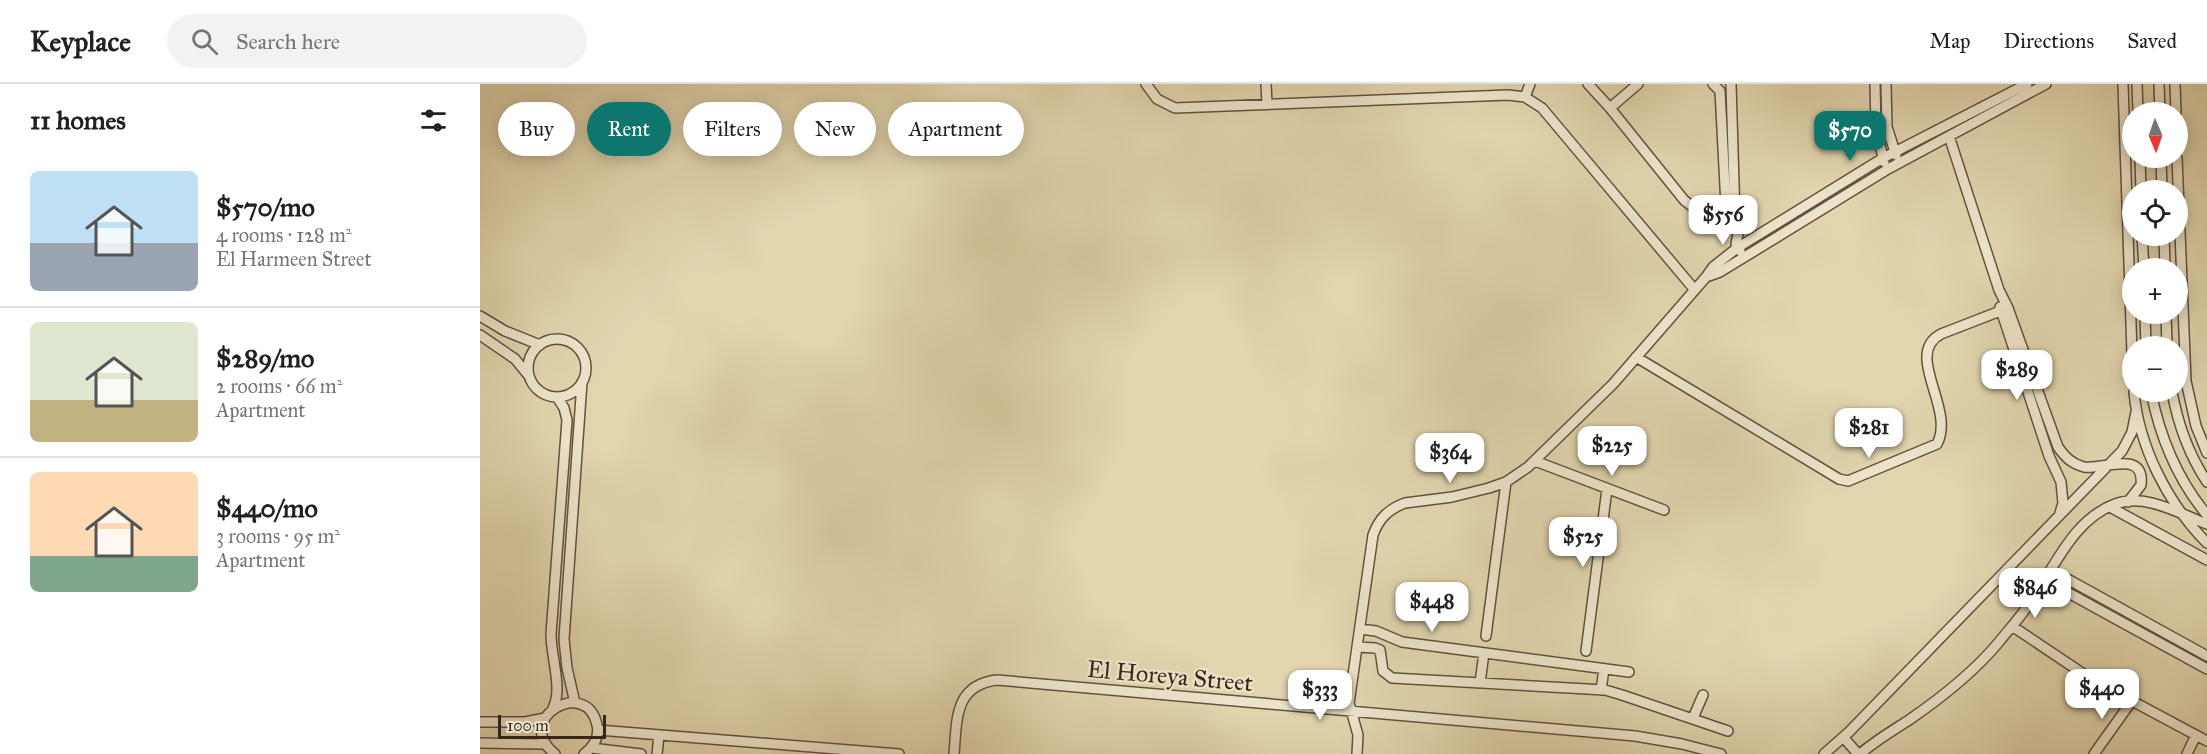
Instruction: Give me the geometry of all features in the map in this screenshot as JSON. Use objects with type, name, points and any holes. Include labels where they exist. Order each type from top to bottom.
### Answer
[{"type":"street","points":[[1146,84],[1157,99],[1175,108],[1508,94],[1525,97],[1542,108],[1694,289]]},
{"type":"street","points":[[1266,84],[1267,104]]},
{"type":"street","points":[[1525,97],[1530,84]]},
{"type":"street","points":[[1588,84],[1684,200],[1699,212],[1699,219]]},
{"type":"street","points":[[1610,108],[1638,84]]},
{"type":"street","points":[[1713,84],[1720,91],[1726,206],[1724,208]]},
{"type":"street","points":[[1731,84],[1738,233],[1736,240],[1737,248],[1743,256]]},
{"type":"street","points":[[1875,84],[1876,129],[1887,170]]},
{"type":"street","points":[[1886,84],[1887,127],[1894,152],[1900,163]]},
{"type":"street","points":[[1706,277],[1715,274],[1743,256],[1751,245],[1883,158],[2027,84]]},
{"type":"street","points":[[1357,754],[1358,735],[1349,703],[1373,535],[1381,518],[1388,511],[1405,503],[1461,495],[1506,482],[1535,461],[1614,384],[1713,267],[1737,248],[1751,245],[2046,84]]},
{"type":"street","points":[[2123,84],[2124,102]]},
{"type":"street","points":[[2137,84],[2138,102]]},
{"type":"street","points":[[2159,84],[2160,102]]},
{"type":"street","points":[[2175,84],[2176,102]]},
{"type":"street","points":[[1722,125],[1732,125]]},
{"type":"street","points":[[1949,136],[2049,456],[2061,482],[2063,493],[2060,513]]},
{"type":"street","points":[[1722,139],[1733,139]]},
{"type":"street","points":[[2126,168],[2131,336]]},
{"type":"street","points":[[2177,168],[2186,381],[2189,404],[2207,453]]},
{"type":"street","points":[[1738,233],[1751,245]]},
{"type":"street","points":[[1636,357],[1839,479],[1848,481],[1937,444],[1941,437],[1943,424],[1927,363],[1928,346],[1941,334],[2004,310]]},
{"type":"street","points":[[2004,310],[2058,447],[2064,456],[2082,466],[2092,468],[2124,463],[2138,470],[2142,480],[2141,485],[2128,502]]},
{"type":"street","points":[[480,316],[505,331],[540,345]]},
{"type":"street","points":[[2146,324],[2146,336]]},
{"type":"street","points":[[2138,336],[2146,330]]},
{"type":"street","points":[[2178,336],[2183,331]]},
{"type":"street","points":[[480,335],[515,359],[539,391],[557,397],[572,393],[582,382]]},
{"type":"street","points":[[529,376],[529,358],[540,345],[556,339],[565,340],[579,350],[586,366],[582,382],[564,639],[567,668],[575,703]]},
{"type":"street","points":[[555,754],[546,744],[542,731],[545,718],[553,708],[558,692],[552,662],[551,634],[567,420],[564,408],[557,397]]},
{"type":"street","points":[[1824,754],[1844,738],[2108,465],[2128,442],[2135,422],[2135,402]]},
{"type":"street","points":[[2154,402],[2163,437],[2173,462],[2207,515]]},
{"type":"street","points":[[2175,402],[2182,431],[2207,482]]},
{"type":"street","points":[[2136,412],[2155,468],[2183,515],[2207,543]]},
{"type":"street","points":[[1535,461],[1664,510]]},
{"type":"street","points":[[1486,636],[1506,482]]},
{"type":"street","points":[[1586,651],[1607,489]]},
{"type":"street","points":[[1844,738],[1859,754],[1921,712],[1961,679],[1997,645],[2012,626],[2073,536],[2085,524],[2110,507],[2128,502],[2151,503],[2207,524]]},
{"type":"street","points":[[2110,507],[2207,560]]},
{"type":"street","points":[[2051,570],[2207,656]]},
{"type":"street","points":[[2045,580],[2207,669]]},
{"type":"street","points":[[2012,626],[2091,679],[2207,741]]},
{"type":"street","points":[[1360,629],[1376,631],[1402,642],[1629,672]]},
{"type":"street","points":[[1358,647],[1380,650],[1383,671],[1390,677],[1601,690],[1622,694],[1728,731]]},
{"type":"street","points":[[1480,683],[1484,653]]},
{"type":"street","points":[[1601,690],[1604,669]]},
{"type":"street","name":"El Horeya Street","points":[[954,754],[958,712],[962,701],[974,688],[991,681],[1635,736],[1720,754]]},
{"type":"street","points":[[1693,718],[1703,695]]},
{"type":"street","points":[[2094,754],[2131,702]]},
{"type":"street","points":[[553,708],[564,703],[575,703],[591,712],[598,730],[588,751],[641,754]]},
{"type":"street","points":[[480,722],[519,722],[545,718]]},
{"type":"street","points":[[519,722],[520,742]]},
{"type":"street","points":[[598,730],[899,754]]},
{"type":"street","points":[[657,754],[659,735]]},
{"type":"street","points":[[2187,754],[2196,735]]},
{"type":"street","points":[[500,754],[501,742]]},
{"type":"street","points":[[480,743],[546,744]]}]
